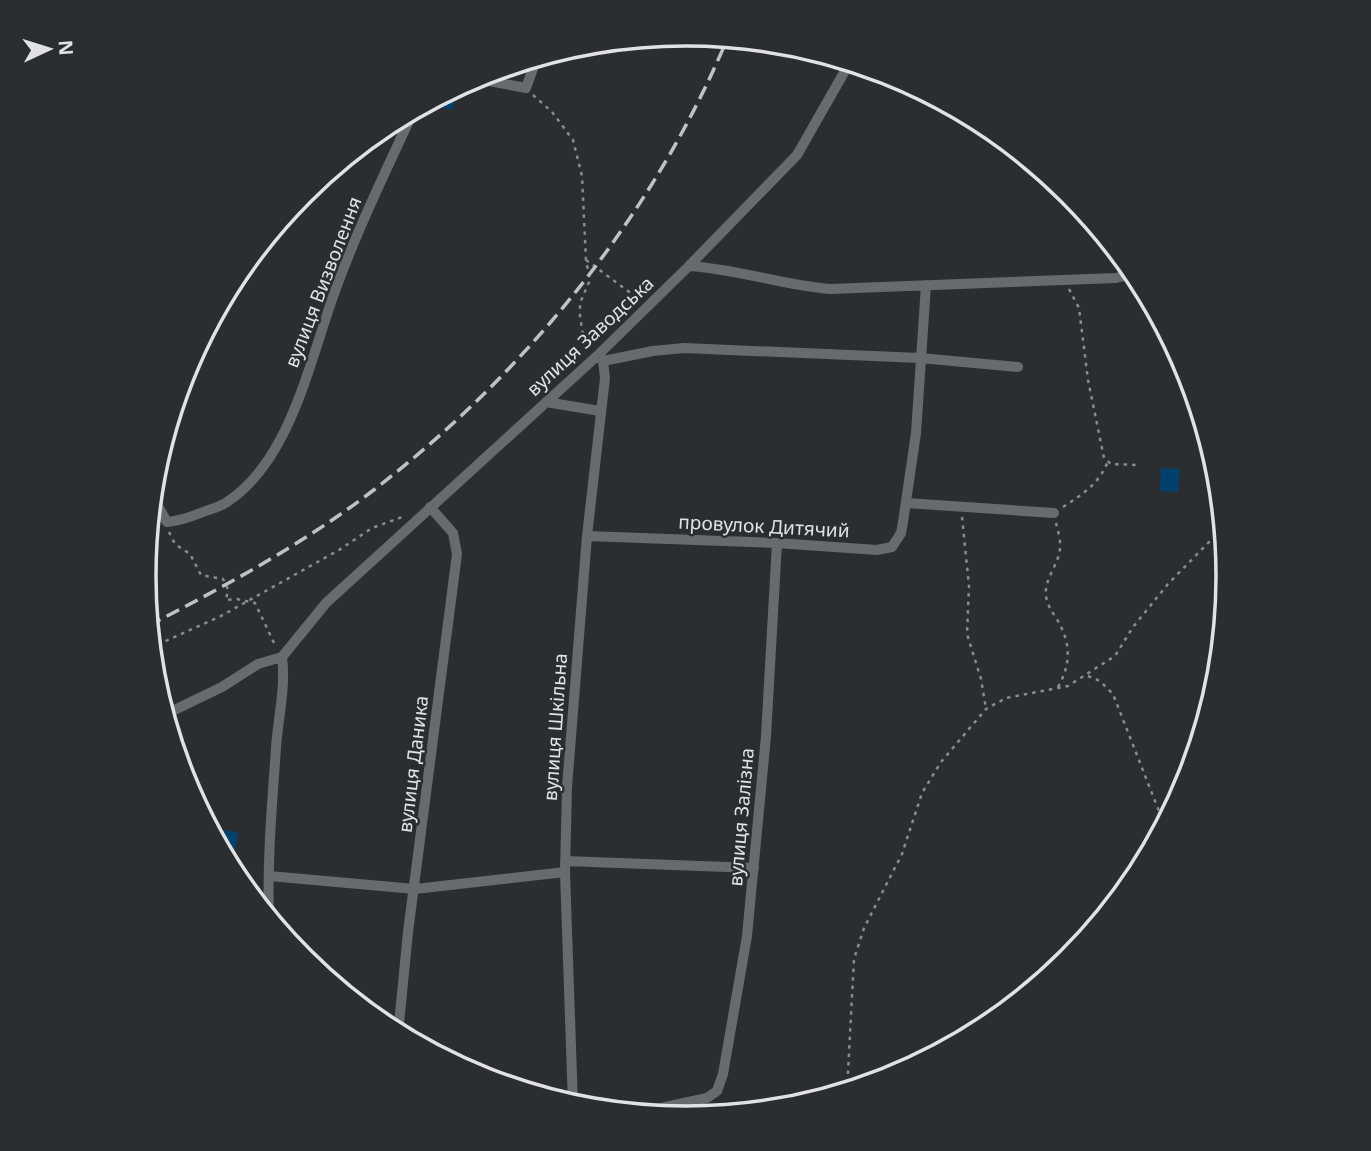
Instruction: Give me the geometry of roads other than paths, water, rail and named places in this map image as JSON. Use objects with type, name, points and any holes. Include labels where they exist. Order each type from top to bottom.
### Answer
[{"type":"street","points":[[494,82],[526,88],[533,69]]},
{"type":"street","name":"вулиця Заводська","points":[[173,710],[222,687],[258,664],[282,657],[326,603],[588,364],[600,359],[647,306],[797,155],[845,71]]},
{"type":"street","name":"вулиця Визволення","points":[[160,511],[165,521],[192,517],[225,503],[243,489],[271,457],[301,393],[337,285],[367,211],[407,125]]},
{"type":"street","points":[[689,266],[720,268],[830,289],[1123,276]]},
{"type":"street","points":[[926,285],[916,433],[906,503],[1054,513]]},
{"type":"street","points":[[600,359],[684,348],[920,358],[1018,367]]},
{"type":"street","name":"вулиця Шкільна","points":[[573,1093],[565,866],[567,788],[587,536],[605,378],[600,359]]},
{"type":"street","points":[[546,402],[600,411]]},
{"type":"street","name":"провулок Дитячий","points":[[587,536],[884,550],[892,547],[901,533],[906,503]]},
{"type":"street","name":"вулиця Даника","points":[[399,1021],[457,554],[453,533],[430,507]]},
{"type":"street","name":"вулиця Залізна","points":[[679,1106],[707,1098],[717,1091],[723,1074],[747,936],[754,868],[766,736],[777,543]]},
{"type":"street","points":[[270,904],[276,746],[284,671],[282,657]]},
{"type":"street","points":[[269,876],[415,889],[565,866],[754,868]]},
{"type":"railway","points":[[158,621],[265,562],[348,509],[431,443],[484,394],[581,286],[624,227],[663,166],[698,102],[723,47]]}]
